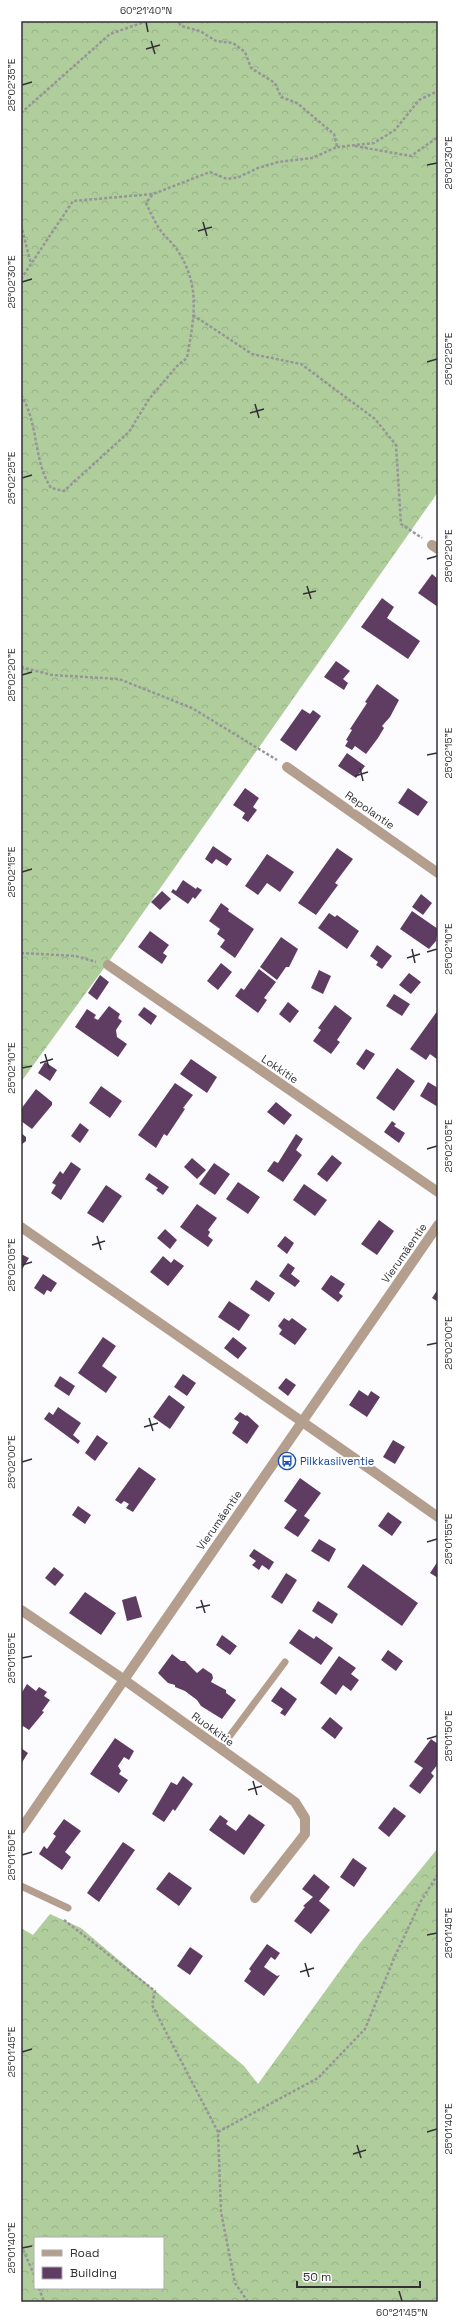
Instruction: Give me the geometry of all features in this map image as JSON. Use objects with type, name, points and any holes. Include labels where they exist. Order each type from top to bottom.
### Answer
[{"type":"street","name":"Repolantie","points":[[287,767],[438,872]]},
{"type":"street","name":"Lokkitie","points":[[108,965],[438,1192]]},
{"type":"street","name":"Vierumäentie","points":[[21,1829],[123,1679],[438,1225]]},
{"type":"street","points":[[21,1227],[216,1364],[303,1421],[438,1517]]},
{"type":"street","name":"Ruokkitie","points":[[21,1610],[123,1679],[295,1802],[305,1818],[305,1834],[255,1898]]},
{"type":"lane","points":[[220,1749],[285,1662]]},
{"type":"lane","points":[[21,1886],[68,1908]]},
{"type":"path","points":[[21,113],[110,34],[146,21]]},
{"type":"path","points":[[178,21],[181,26],[200,31],[216,41],[232,43],[245,52],[251,68],[275,83],[281,97],[297,103],[334,134],[337,147]]},
{"type":"path","points":[[21,279],[73,201],[153,194],[210,172],[227,179],[239,177],[258,168],[278,162],[312,158],[337,147],[374,143],[395,130],[419,100],[438,90]]},
{"type":"path","points":[[352,146],[411,156],[438,137]]},
{"type":"path","points":[[21,395],[33,421],[44,477],[51,488],[64,491],[129,432],[149,399],[176,366],[187,358],[193,315],[194,288],[189,269],[177,249],[153,219],[146,203],[153,194]]},
{"type":"path","points":[[21,225],[31,265]]},
{"type":"path","points":[[193,315],[252,354],[301,364],[374,419],[396,445],[401,524],[435,547]]},
{"type":"path","points":[[21,668],[52,675],[119,679],[192,708],[287,767]]},
{"type":"path","points":[[21,953],[76,956],[108,965]]},
{"type":"path","points":[[218,2132],[318,2078],[365,2029],[395,1956],[421,1901],[438,1874]]},
{"type":"path","points":[[58,1915],[155,1991],[152,2005],[218,2132],[221,2212],[235,2284],[248,2302]]},
{"type":"path","points":[[21,2245],[34,2275]]},
{"type":"path","points":[[39,2289],[44,2302]]},
{"type":"green space","points":[[21,21],[438,21],[438,492],[112,957],[21,1082]]},
{"type":"green space","points":[[438,1848],[438,2302],[21,2302],[21,1928],[33,1935],[50,1914],[81,1928],[244,2066],[258,2084],[360,1943]]},
{"type":"building","points":[[432,574],[438,579],[438,607],[418,593]]},
{"type":"building","points":[[382,598],[394,607],[387,618],[420,641],[408,659],[361,627]]},
{"type":"building","points":[[336,661],[350,671],[343,679],[348,683],[344,690],[324,677]]},
{"type":"building","points":[[377,684],[399,700],[390,717],[382,726],[384,728],[378,738],[366,754],[355,746],[352,750],[345,746],[348,741],[346,740],[352,730],[350,729],[367,703],[365,702]]},
{"type":"building","points":[[302,709],[310,714],[313,710],[321,716],[296,751],[280,740]]},
{"type":"building","points":[[347,753],[365,766],[356,778],[338,766]]},
{"type":"building","points":[[245,788],[259,798],[253,807],[257,810],[248,822],[242,818],[245,813],[233,805]]},
{"type":"building","points":[[408,788],[428,802],[418,816],[398,803]]},
{"type":"building","points":[[213,846],[232,859],[227,866],[216,859],[212,864],[205,859]]},
{"type":"building","points":[[337,848],[353,859],[335,883],[338,885],[316,915],[298,903]]},
{"type":"building","points":[[267,854],[294,872],[280,892],[267,883],[258,895],[245,886]]},
{"type":"building","points":[[183,880],[196,889],[197,887],[202,890],[195,899],[193,897],[188,904],[171,892],[173,889],[176,891]]},
{"type":"building","points":[[162,891],[171,899],[160,910],[151,902]]},
{"type":"building","points":[[421,894],[432,903],[423,915],[412,907]]},
{"type":"building","points":[[221,903],[229,909],[228,911],[254,929],[235,958],[220,947],[225,940],[217,934],[220,929],[209,921]]},
{"type":"building","points":[[412,911],[438,929],[436,941],[429,949],[400,929]]},
{"type":"building","points":[[329,913],[335,917],[337,915],[359,931],[347,949],[318,928]]},
{"type":"building","points":[[150,931],[169,945],[163,953],[167,956],[162,964],[138,947]]},
{"type":"building","points":[[281,937],[298,949],[289,967],[286,967],[277,980],[260,967]]},
{"type":"building","points":[[377,945],[392,956],[382,969],[376,965],[378,962],[370,956]]},
{"type":"building","points":[[221,963],[232,972],[218,990],[207,981]]},
{"type":"building","points":[[259,969],[276,982],[264,998],[267,1000],[258,1013],[235,996],[241,988],[244,990]]},
{"type":"building","points":[[319,970],[331,976],[323,994],[311,988]]},
{"type":"building","points":[[409,973],[421,982],[411,994],[399,985]]},
{"type":"building","points":[[100,975],[109,982],[97,1000],[88,993]]},
{"type":"building","points":[[394,994],[410,1004],[402,1016],[386,1006]]},
{"type":"building","points":[[288,1002],[299,1011],[290,1023],[279,1014]]},
{"type":"building","points":[[335,1005],[352,1018],[337,1040],[340,1042],[331,1054],[313,1041],[321,1030],[318,1028]]},
{"type":"building","points":[[109,1006],[120,1014],[118,1018],[122,1021],[116,1030],[117,1037],[127,1044],[118,1057],[75,1027],[87,1009],[96,1015],[94,1018],[98,1020]]},
{"type":"building","points":[[144,1007],[157,1016],[151,1025],[138,1015]]},
{"type":"building","points":[[438,1010],[438,1060],[430,1054],[426,1060],[410,1049]]},
{"type":"building","points":[[366,1049],[375,1054],[364,1070],[356,1064]]},
{"type":"building","points":[[191,1059],[217,1077],[207,1093],[180,1074]]},
{"type":"building","points":[[45,1062],[57,1070],[50,1081],[38,1073]]},
{"type":"building","points":[[397,1068],[415,1081],[394,1111],[376,1098]]},
{"type":"building","points":[[428,1082],[438,1088],[438,1107],[420,1096]]},
{"type":"building","points":[[175,1083],[193,1095],[183,1108],[185,1109],[167,1136],[164,1134],[156,1148],[138,1135]]},
{"type":"building","points":[[101,1086],[122,1101],[110,1118],[89,1103]]},
{"type":"building","points":[[36,1089],[52,1102],[52,1105],[32,1129],[21,1121],[21,1109]]},
{"type":"building","points":[[276,1102],[292,1115],[284,1125],[267,1112]]},
{"type":"building","points":[[392,1121],[396,1124],[394,1126],[405,1133],[399,1143],[384,1132]]},
{"type":"building","points":[[80,1123],[89,1130],[80,1143],[71,1136]]},
{"type":"building","points":[[21,1133],[26,1137],[26,1141],[21,1145]]},
{"type":"building","points":[[296,1134],[303,1139],[296,1150],[302,1155],[283,1182],[267,1171],[274,1161],[278,1163]]},
{"type":"building","points":[[332,1155],[342,1163],[327,1182],[317,1174]]},
{"type":"building","points":[[192,1158],[206,1170],[197,1179],[184,1167]]},
{"type":"building","points":[[71,1162],[81,1169],[61,1200],[51,1193],[56,1185],[52,1183],[60,1171],[63,1174]]},
{"type":"building","points":[[214,1163],[230,1174],[215,1195],[199,1184]]},
{"type":"building","points":[[149,1173],[169,1187],[163,1195],[156,1190],[158,1188],[145,1179]]},
{"type":"building","points":[[238,1182],[260,1197],[248,1214],[226,1199]]},
{"type":"building","points":[[304,1184],[327,1200],[315,1216],[293,1200]]},
{"type":"building","points":[[106,1185],[122,1196],[103,1223],[87,1213]]},
{"type":"building","points":[[197,1204],[217,1218],[208,1230],[210,1232],[208,1236],[213,1240],[208,1247],[180,1227]]},
{"type":"building","points":[[379,1220],[394,1231],[377,1255],[361,1244]]},
{"type":"building","points":[[165,1229],[177,1240],[170,1249],[157,1238]]},
{"type":"building","points":[[285,1236],[294,1243],[287,1254],[277,1246]]},
{"type":"building","points":[[21,1254],[29,1258],[21,1271]]},
{"type":"building","points":[[163,1256],[171,1263],[174,1259],[184,1266],[168,1286],[150,1272]]},
{"type":"building","points":[[288,1263],[295,1268],[291,1274],[300,1281],[295,1287],[279,1276]]},
{"type":"building","points":[[43,1274],[57,1283],[51,1292],[47,1290],[44,1295],[34,1288]]},
{"type":"building","points":[[331,1275],[345,1284],[339,1293],[343,1296],[338,1302],[321,1289]]},
{"type":"building","points":[[256,1280],[275,1293],[269,1302],[250,1289]]},
{"type":"building","points":[[438,1289],[438,1302],[432,1298]]},
{"type":"building","points":[[229,1301],[250,1315],[239,1331],[218,1317]]},
{"type":"building","points":[[284,1318],[289,1321],[292,1318],[307,1329],[295,1345],[279,1334],[282,1330],[278,1326]]},
{"type":"building","points":[[103,1337],[116,1346],[102,1366],[117,1377],[106,1393],[78,1373]]},
{"type":"building","points":[[233,1337],[247,1348],[238,1359],[224,1348]]},
{"type":"building","points":[[183,1374],[196,1383],[187,1396],[174,1387]]},
{"type":"building","points":[[60,1376],[75,1386],[69,1396],[54,1386]]},
{"type":"building","points":[[286,1378],[296,1385],[288,1396],[278,1388]]},
{"type":"building","points":[[359,1390],[368,1396],[371,1391],[380,1397],[367,1417],[349,1405]]},
{"type":"building","points":[[169,1395],[185,1407],[170,1429],[153,1417]]},
{"type":"building","points":[[58,1407],[81,1423],[73,1435],[80,1441],[78,1444],[44,1419],[49,1412],[53,1415]]},
{"type":"building","points":[[240,1412],[246,1416],[247,1415],[259,1426],[247,1444],[232,1433],[239,1422],[234,1419]]},
{"type":"building","points":[[97,1435],[108,1443],[95,1461],[85,1453]]},
{"type":"building","points":[[393,1440],[405,1447],[395,1464],[383,1457]]},
{"type":"building","points":[[139,1467],[156,1479],[133,1512],[126,1508],[129,1504],[124,1501],[121,1504],[115,1500]]},
{"type":"building","points":[[300,1478],[321,1493],[304,1516],[310,1520],[298,1537],[284,1528],[297,1510],[284,1501]]},
{"type":"building","points":[[78,1506],[91,1515],[85,1524],[72,1515]]},
{"type":"building","points":[[388,1512],[402,1522],[392,1536],[378,1526]]},
{"type":"building","points":[[319,1539],[336,1549],[329,1562],[311,1551]]},
{"type":"building","points":[[254,1549],[274,1562],[269,1570],[262,1565],[259,1570],[252,1565],[256,1561],[249,1556]]},
{"type":"building","points":[[438,1561],[438,1578],[430,1573]]},
{"type":"building","points":[[363,1564],[418,1603],[402,1626],[347,1587]]},
{"type":"building","points":[[54,1567],[64,1575],[55,1586],[45,1578]]},
{"type":"building","points":[[286,1573],[297,1580],[282,1604],[271,1597]]},
{"type":"building","points":[[85,1592],[116,1613],[101,1635],[69,1613]]},
{"type":"building","points":[[136,1596],[142,1617],[127,1621],[122,1600]]},
{"type":"building","points":[[318,1601],[338,1614],[332,1624],[312,1611]]},
{"type":"building","points":[[299,1629],[314,1639],[316,1636],[333,1648],[321,1665],[289,1643]]},
{"type":"building","points":[[222,1635],[237,1646],[230,1655],[216,1645]]},
{"type":"building","points":[[388,1650],[403,1661],[396,1671],[381,1660]]},
{"type":"building","points":[[172,1654],[181,1661],[185,1661],[197,1673],[203,1668],[212,1674],[213,1678],[211,1682],[226,1690],[226,1693],[236,1700],[222,1719],[201,1706],[197,1700],[185,1691],[168,1683],[158,1673]]},
{"type":"building","points":[[339,1656],[356,1668],[351,1674],[359,1680],[351,1691],[343,1685],[336,1695],[320,1683]]},
{"type":"building","points":[[27,1684],[36,1691],[39,1687],[47,1692],[44,1696],[50,1700],[42,1711],[44,1712],[29,1730],[23,1726],[21,1729],[21,1694]]},
{"type":"building","points":[[281,1687],[297,1699],[285,1716],[280,1713],[283,1709],[271,1701]]},
{"type":"building","points":[[330,1717],[343,1728],[335,1739],[321,1728]]},
{"type":"building","points":[[115,1738],[134,1751],[129,1760],[124,1757],[118,1766],[121,1771],[119,1774],[128,1780],[119,1793],[90,1774]]},
{"type":"building","points":[[431,1739],[438,1744],[438,1764],[431,1773],[434,1776],[420,1794],[409,1786],[423,1768],[414,1762]]},
{"type":"building","points":[[21,1748],[28,1753],[21,1764]]},
{"type":"building","points":[[183,1776],[193,1784],[175,1811],[173,1809],[164,1822],[152,1814],[171,1782],[177,1785]]},
{"type":"building","points":[[394,1807],[406,1816],[389,1837],[378,1828]]},
{"type":"building","points":[[249,1814],[265,1825],[244,1855],[209,1830],[220,1815],[228,1821],[226,1824],[236,1831]]},
{"type":"building","points":[[64,1819],[81,1831],[65,1852],[71,1857],[62,1870],[39,1854],[44,1846],[47,1849],[56,1836],[53,1834]]},
{"type":"building","points":[[123,1842],[135,1850],[99,1902],[87,1893]]},
{"type":"building","points":[[353,1858],[367,1868],[354,1887],[340,1877]]},
{"type":"building","points":[[169,1872],[192,1888],[179,1906],[156,1889]]},
{"type":"building","points":[[314,1874],[330,1887],[319,1901],[330,1910],[311,1934],[294,1921],[305,1907],[303,1906],[313,1897],[302,1889]]},
{"type":"building","points":[[267,1944],[280,1953],[275,1960],[271,1957],[264,1967],[277,1976],[280,1975],[264,1996],[244,1981],[251,1971],[249,1969]]},
{"type":"building","points":[[190,1947],[203,1956],[190,1975],[177,1966]]},
{"type":"place","name":"Pilkkasiiventie","points":[[287,1461]]}]
